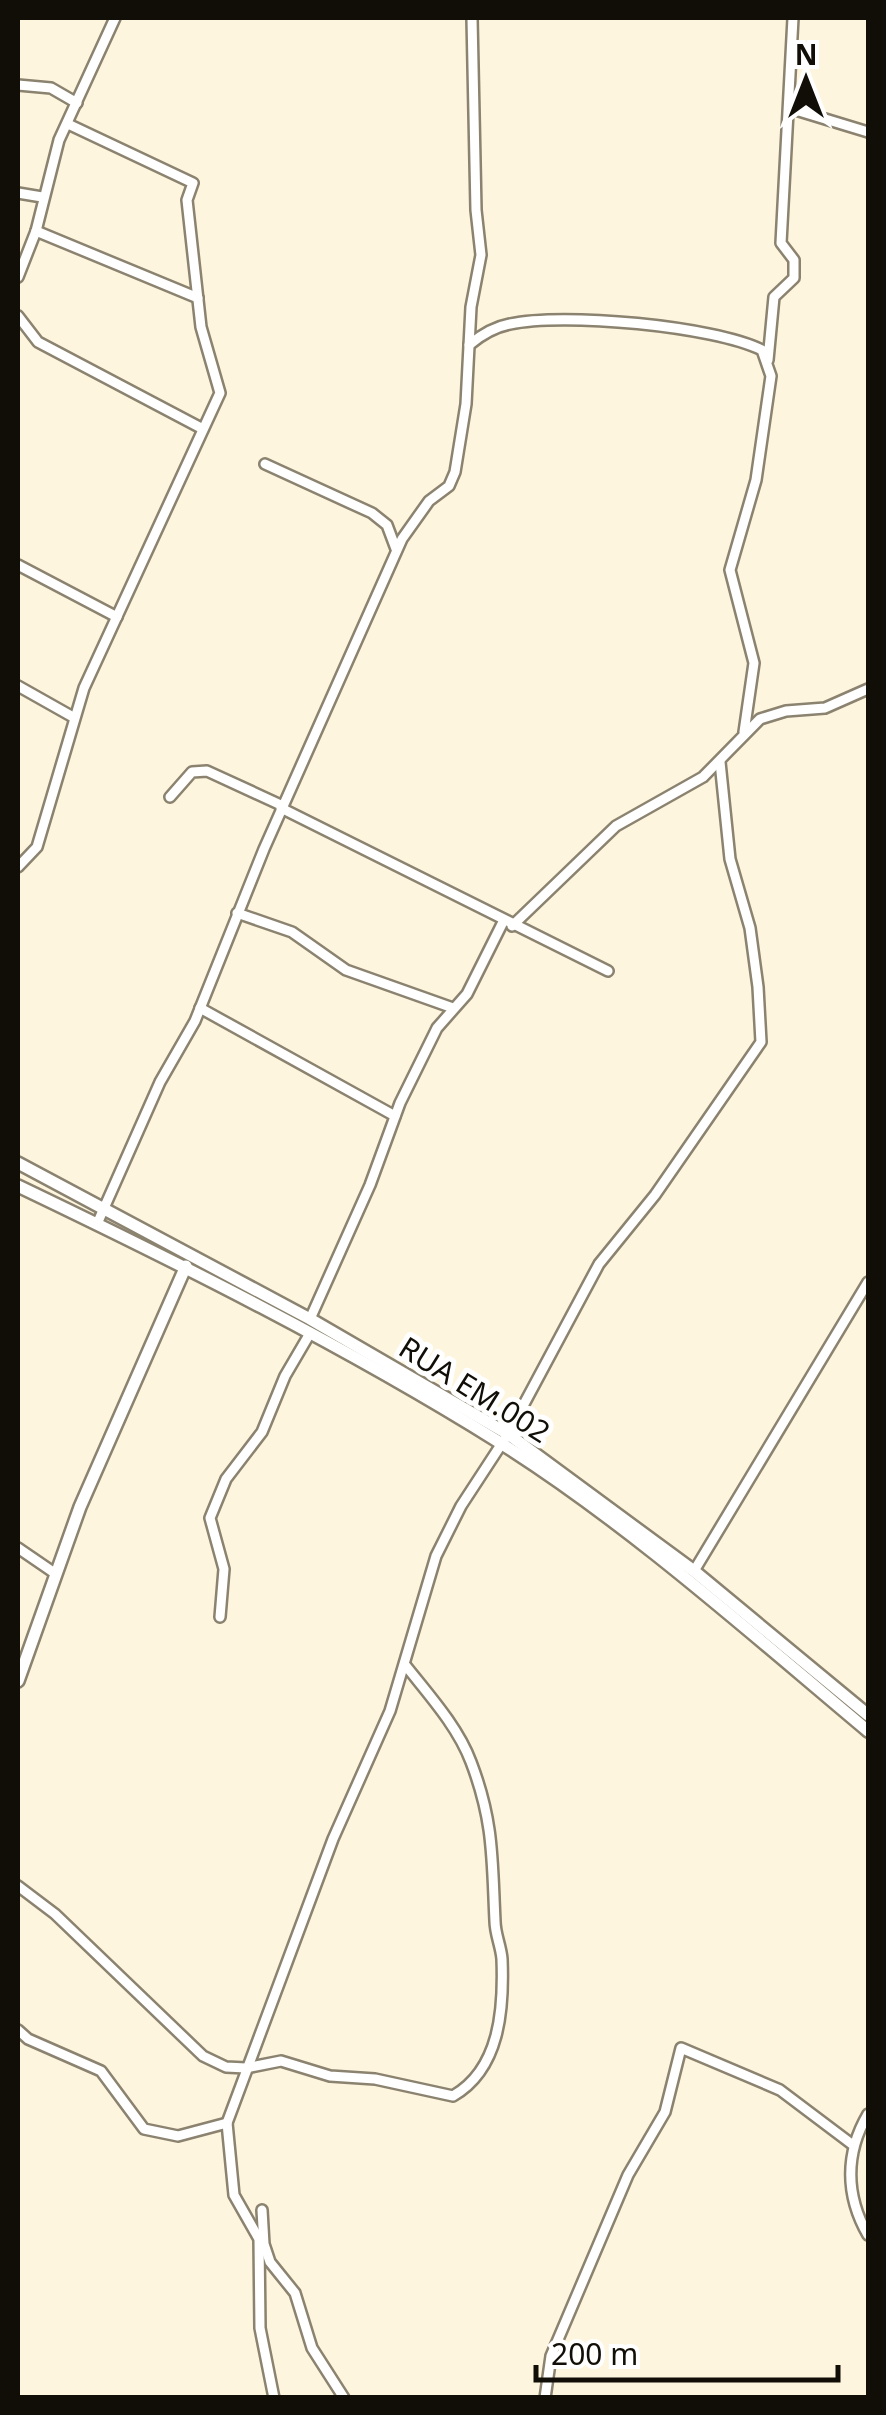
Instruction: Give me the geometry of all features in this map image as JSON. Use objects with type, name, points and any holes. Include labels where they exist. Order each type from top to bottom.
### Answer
[{"type":"street","points":[[18,277],[36,232],[42,197],[68,124],[115,18]]},
{"type":"street","points":[[97,1224],[160,1082],[200,1008],[282,807],[413,520],[448,486],[455,472],[482,255],[476,210],[472,18]]},
{"type":"street","points":[[744,732],[754,662],[730,570],[756,480],[771,376],[768,360],[774,297],[794,278],[794,260],[780,243],[793,18]]},
{"type":"street","points":[[18,85],[51,88],[77,103]]},
{"type":"street","points":[[789,108],[868,132]]},
{"type":"street","points":[[18,867],[37,847],[68,750],[73,717],[218,402],[220,382],[201,327],[186,200],[192,184],[68,124]]},
{"type":"street","points":[[18,193],[42,197]]},
{"type":"street","points":[[36,232],[198,298]]},
{"type":"street","points":[[18,316],[38,342],[203,429]]},
{"type":"street","points":[[469,345],[510,324],[600,322],[746,342],[762,350],[768,360]]},
{"type":"street","points":[[266,464],[372,513],[387,525],[397,554]]},
{"type":"street","points":[[18,565],[117,617]]},
{"type":"street","points":[[18,686],[73,717]]},
{"type":"street","points":[[310,1318],[370,1185],[394,1116],[437,1028],[466,994],[508,924],[616,826],[703,776],[760,719],[786,710],[825,708],[868,689]]},
{"type":"street","points":[[274,2398],[260,2328],[259,2240],[234,2194],[227,2122],[339,1824],[406,1666],[436,1556],[599,1264],[672,1173],[761,1042],[758,987],[747,916],[730,859],[720,762]]},
{"type":"street","points":[[170,797],[192,772],[206,771],[608,972]]},
{"type":"street","points":[[237,912],[292,932],[346,970],[453,1008]]},
{"type":"street","points":[[200,1008],[394,1116]]},
{"type":"street","name":"RUA EM.002","points":[[18,1163],[310,1318],[504,1439],[694,1571],[868,1715]]},
{"type":"street","name":"RUA EM.002","points":[[18,1186],[186,1266],[504,1439],[686,1580],[868,1731]]},
{"type":"street","points":[[18,1680],[124,1402],[186,1266]]},
{"type":"street","points":[[694,1571],[868,1282]]},
{"type":"street","points":[[220,1617],[224,1569],[210,1518],[226,1479],[262,1432],[285,1376],[310,1335]]},
{"type":"street","points":[[18,1548],[56,1574]]},
{"type":"street","points":[[18,1886],[55,1914],[202,2056],[226,2066],[246,2068],[281,2061],[330,2076],[375,2079],[453,2096],[468,2088],[491,2058],[498,2033],[502,1958],[495,1924],[496,1876],[490,1825],[469,1757],[406,1666]]},
{"type":"street","points":[[18,2030],[28,2039],[101,2071],[144,2129],[178,2136],[227,2122]]},
{"type":"street","points":[[545,2398],[550,2356],[628,2175],[665,2112],[681,2048],[780,2090],[854,2145]]},
{"type":"street","points":[[868,2114],[854,2145],[849,2169],[852,2195],[868,2235]]},
{"type":"street","points":[[262,2210],[264,2244],[270,2262],[296,2293],[312,2348],[344,2398]]}]
